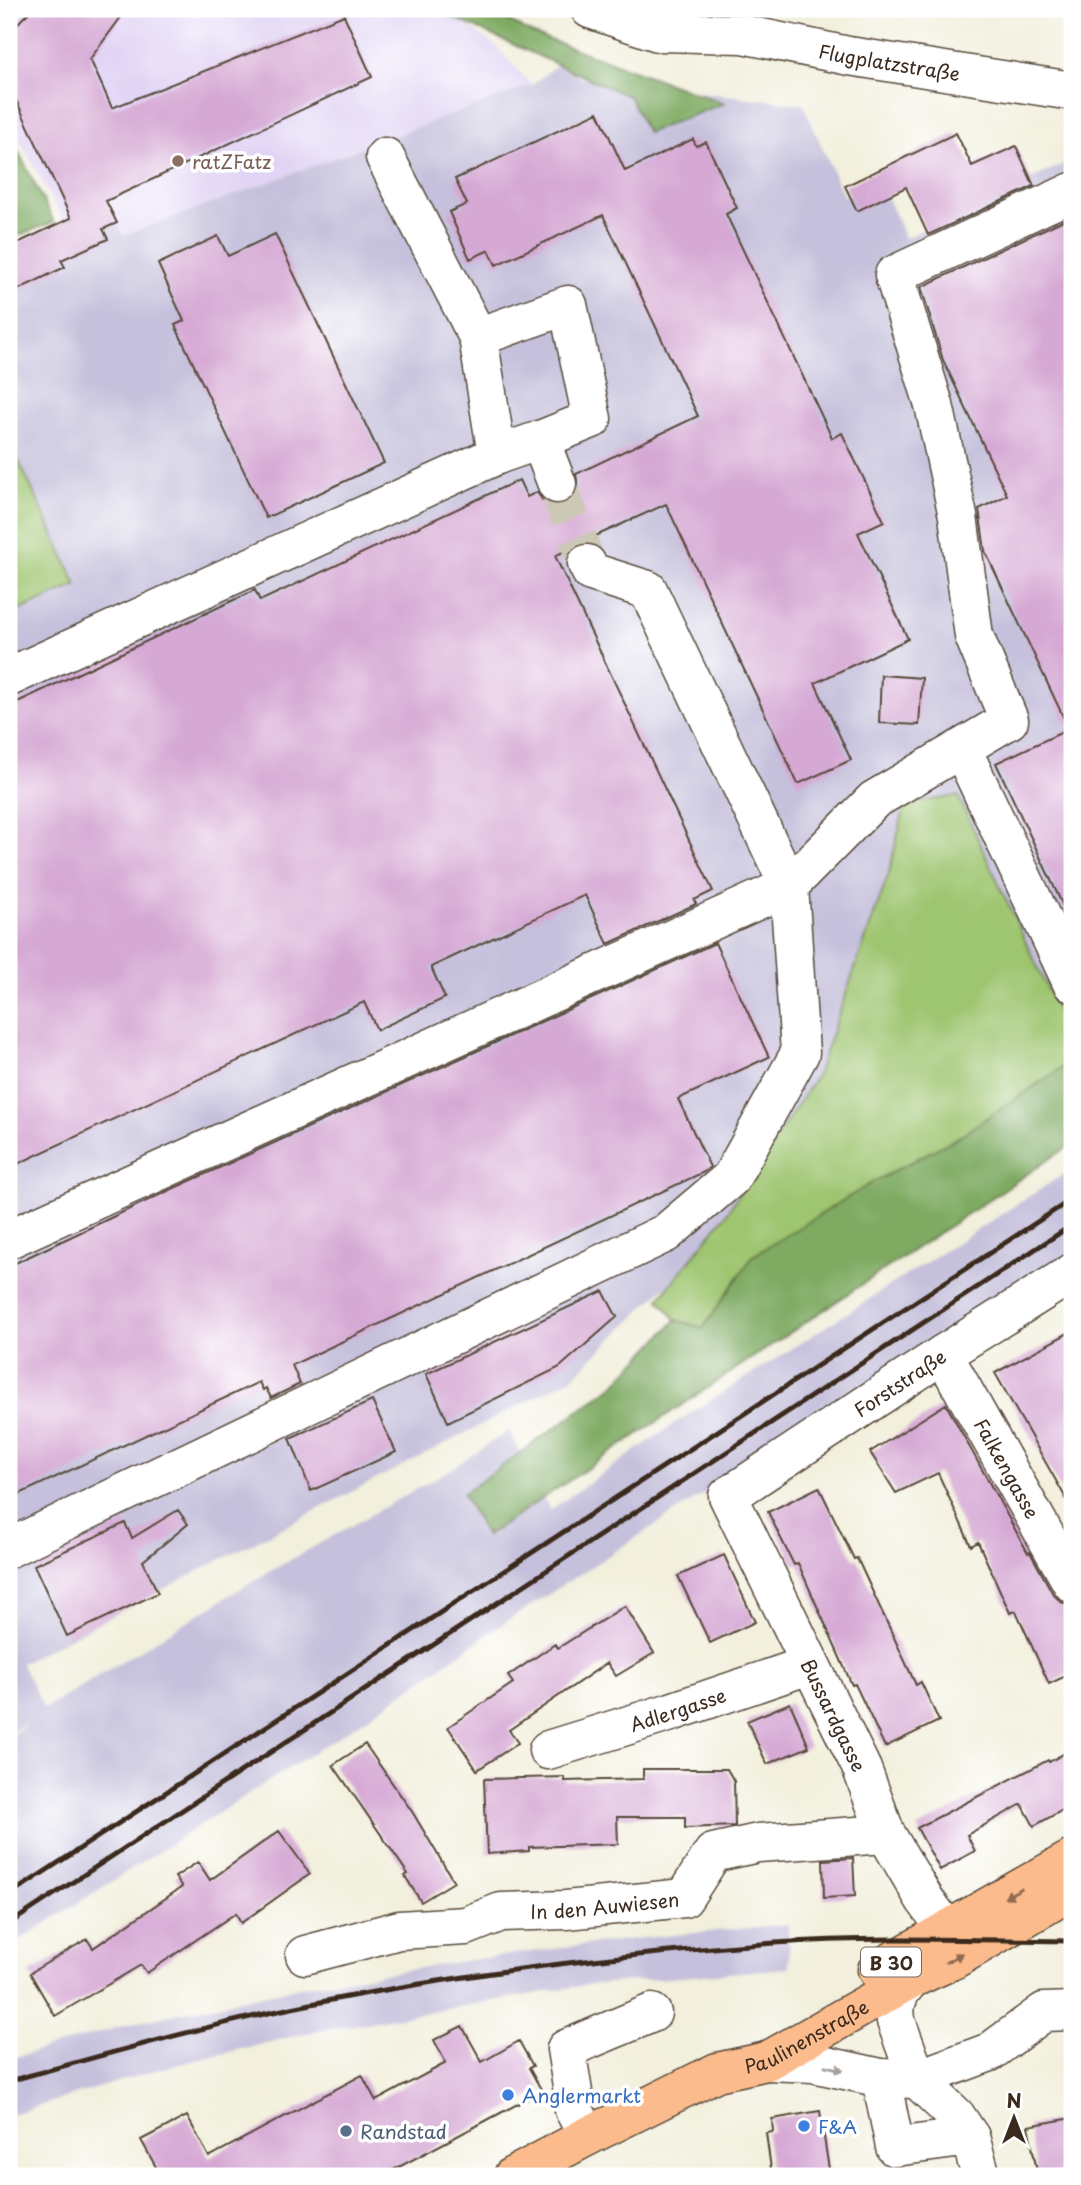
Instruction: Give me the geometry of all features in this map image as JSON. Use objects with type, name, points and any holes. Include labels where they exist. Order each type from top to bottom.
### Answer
[{"type":"main road","name":"Paulinenstraße","points":[[717,2072],[751,2039],[1072,1859]]},
{"type":"main road","name":"Paulinenstraße","points":[[513,2176],[717,2072],[767,2061],[911,1979],[953,1959],[1072,1889]]},
{"type":"street","name":"Flugplatzstraße","points":[[590,9],[658,32],[708,21],[742,34],[771,24],[849,56],[1072,91]]},
{"type":"street","points":[[674,9],[708,21]]},
{"type":"street","points":[[385,157],[478,337],[497,455]]},
{"type":"street","points":[[9,1239],[789,886],[874,800],[1009,720],[974,636],[958,516],[939,429],[894,275],[1072,192]]},
{"type":"street","points":[[9,677],[497,455],[592,419],[568,305],[478,337]]},
{"type":"street","points":[[540,440],[557,484]]},
{"type":"street","points":[[9,1548],[666,1233],[731,1178],[800,1053],[789,886],[648,590],[591,572],[587,564]]},
{"type":"street","points":[[961,748],[1072,983]]},
{"type":"street","name":"Forststraße","points":[[728,1496],[943,1354],[1072,1273]]},
{"type":"street","name":"Falkengasse","points":[[943,1354],[1072,1583]]},
{"type":"street","name":"Bussardgasse","points":[[728,1496],[862,1769],[886,1834],[925,1900],[947,1930]]},
{"type":"street","name":"Adlergasse","points":[[548,1750],[809,1665]]},
{"type":"street","name":"In den Auwiesen","points":[[305,1955],[399,1930],[466,1926],[500,1912],[566,1910],[684,1898],[713,1853],[758,1843],[886,1834]]},
{"type":"street","points":[[911,1979],[900,1992],[895,2006],[899,2078],[895,2147],[970,2137]]},
{"type":"street","points":[[899,2078],[990,2052],[1044,2012],[1072,2011]]},
{"type":"street","points":[[588,2136],[574,2110],[566,2049],[652,2013]]},
{"type":"street","points":[[767,2061],[813,2063],[899,2078],[956,2116],[970,2137],[981,2176]]},
{"type":"shaded area","name":"ratZFatz","points":[[17,9],[445,9],[497,47],[532,85],[123,236],[106,201],[64,222],[9,120],[9,17]]},
{"type":"shaded area","points":[[567,56],[579,78],[803,104],[844,197],[882,184],[905,238],[1072,160],[1072,1092],[722,1315],[707,1298],[664,1288],[572,1378],[21,1663],[44,1709],[253,1581],[450,1470],[509,1430],[550,1510],[680,1420],[1072,1169],[1072,1255],[492,1631],[369,1717],[9,1947],[9,1738],[30,1720],[9,1734],[9,247],[106,201],[123,236],[532,85]]},
{"type":"shaded area","points":[[788,1924],[789,1968],[586,1985],[307,2033],[160,2069],[9,2115],[9,2059],[130,2024],[304,1986],[477,1959],[623,1940]]},
{"type":"green space","points":[[434,9],[486,9],[531,33],[724,103],[647,133],[630,97]]},
{"type":"green space","points":[[9,133],[54,222],[9,239]]},
{"type":"green space","points":[[9,440],[77,585],[9,615]]},
{"type":"green space","points":[[958,796],[1072,1042],[1072,1061],[955,1139],[873,1182],[753,1256],[703,1328],[676,1320],[659,1299],[725,1216],[817,1075],[889,873],[905,804]]},
{"type":"green space","points":[[1072,1061],[1072,1144],[486,1536],[463,1494],[613,1386],[676,1320],[703,1328],[753,1256],[873,1182],[955,1139]]},
{"type":"building","points":[[32,9],[127,9],[90,59],[112,108],[344,15],[372,77],[106,201],[117,223],[103,229],[108,239],[61,260],[65,267],[9,294],[9,247],[71,218],[9,85],[9,32]]},
{"type":"building","points":[[598,112],[625,171],[693,139],[696,146],[706,142],[737,208],[726,214],[832,438],[842,433],[884,521],[858,533],[908,639],[815,683],[851,760],[798,784],[666,504],[578,544],[555,556],[713,891],[694,900],[696,904],[608,944],[585,895],[431,967],[445,998],[377,1030],[364,1002],[9,1168],[9,706],[255,590],[260,601],[519,480],[527,497],[537,492],[543,501],[553,505],[565,504],[574,498],[578,488],[576,474],[698,416],[603,215],[496,265],[489,250],[470,259],[449,212],[467,204],[455,179]]},
{"type":"building","points":[[956,133],[972,166],[1016,146],[1034,186],[928,235],[906,187],[857,211],[845,186]]},
{"type":"building","points":[[1072,216],[1072,925],[996,763],[1069,729],[985,551],[979,509],[1007,495],[943,360],[921,287]]},
{"type":"building","points":[[275,234],[384,463],[266,518],[175,325],[184,321],[158,264],[218,236],[228,256]]},
{"type":"building","points":[[881,675],[922,678],[919,725],[879,723]]},
{"type":"building","points":[[715,943],[769,1057],[678,1099],[710,1167],[704,1172],[292,1365],[300,1384],[271,1398],[259,1382],[9,1499],[9,1266],[159,1195]]},
{"type":"building","points":[[603,1291],[617,1317],[560,1367],[448,1422],[426,1374]]},
{"type":"building","points":[[1072,1331],[1072,1509],[995,1373]]},
{"type":"building","points":[[372,1401],[396,1452],[311,1491],[290,1438]]},
{"type":"building","points":[[946,1404],[1053,1594],[1061,1602],[1072,1605],[1072,1673],[1049,1684],[1016,1611],[1010,1613],[978,1542],[971,1546],[938,1473],[896,1493],[870,1452]]},
{"type":"building","points":[[819,1487],[854,1559],[857,1558],[916,1685],[921,1682],[939,1721],[885,1747],[855,1684],[852,1685],[798,1563],[794,1565],[768,1512]]},
{"type":"building","points":[[178,1510],[188,1524],[143,1561],[158,1593],[67,1636],[34,1565],[125,1523],[132,1538]]},
{"type":"building","points":[[724,1555],[755,1622],[710,1643],[678,1576]]},
{"type":"building","points":[[625,1606],[654,1653],[616,1676],[607,1663],[509,1730],[518,1743],[477,1770],[448,1727],[513,1683],[508,1676],[555,1644],[558,1648]]},
{"type":"building","points":[[790,1703],[809,1747],[767,1764],[747,1721]]},
{"type":"building","points":[[365,1744],[413,1813],[454,1882],[421,1902],[405,1876],[408,1874],[333,1765]]},
{"type":"building","points":[[1072,1749],[1072,1805],[1034,1826],[1022,1804],[967,1835],[975,1851],[940,1870],[917,1828]]},
{"type":"building","points":[[643,1769],[727,1769],[734,1781],[735,1826],[685,1828],[685,1817],[617,1817],[618,1844],[529,1847],[529,1851],[487,1854],[484,1779],[643,1779]]},
{"type":"building","points":[[279,1831],[310,1874],[241,1923],[236,1913],[147,1973],[141,1965],[55,2016],[30,1973],[87,1939],[93,1948],[182,1887],[175,1877],[198,1862],[210,1880]]},
{"type":"building","points":[[853,1858],[855,1896],[824,1898],[823,1860]]},
{"type":"building","points":[[462,2026],[482,2062],[519,2041],[533,2066],[529,2068],[542,2091],[382,2176],[161,2176],[141,2140],[187,2116],[209,2157],[362,2075],[376,2101],[446,2063],[434,2040]]},
{"type":"building","points":[[820,2111],[830,2176],[772,2176],[766,2133],[773,2132],[772,2119]]},
{"type":"building","points":[[1072,2118],[1072,2170],[1038,2176],[1028,2126]]},
{"type":"tunnel","points":[[557,484],[587,564]]},
{"type":"railway","points":[[9,1895],[1072,1199]]},
{"type":"railway","points":[[9,1924],[1072,1225]]},
{"type":"railway","points":[[9,2081],[252,2017],[468,1976],[652,1954],[812,1941],[1072,1941]]},
{"type":"place","name":"ratZFatz","points":[[178,161]]},
{"type":"place","name":"Anglermarkt","points":[[508,2095]]},
{"type":"place","name":"F&A","points":[[804,2126]]},
{"type":"place","name":"Randstad","points":[[346,2131]]}]
